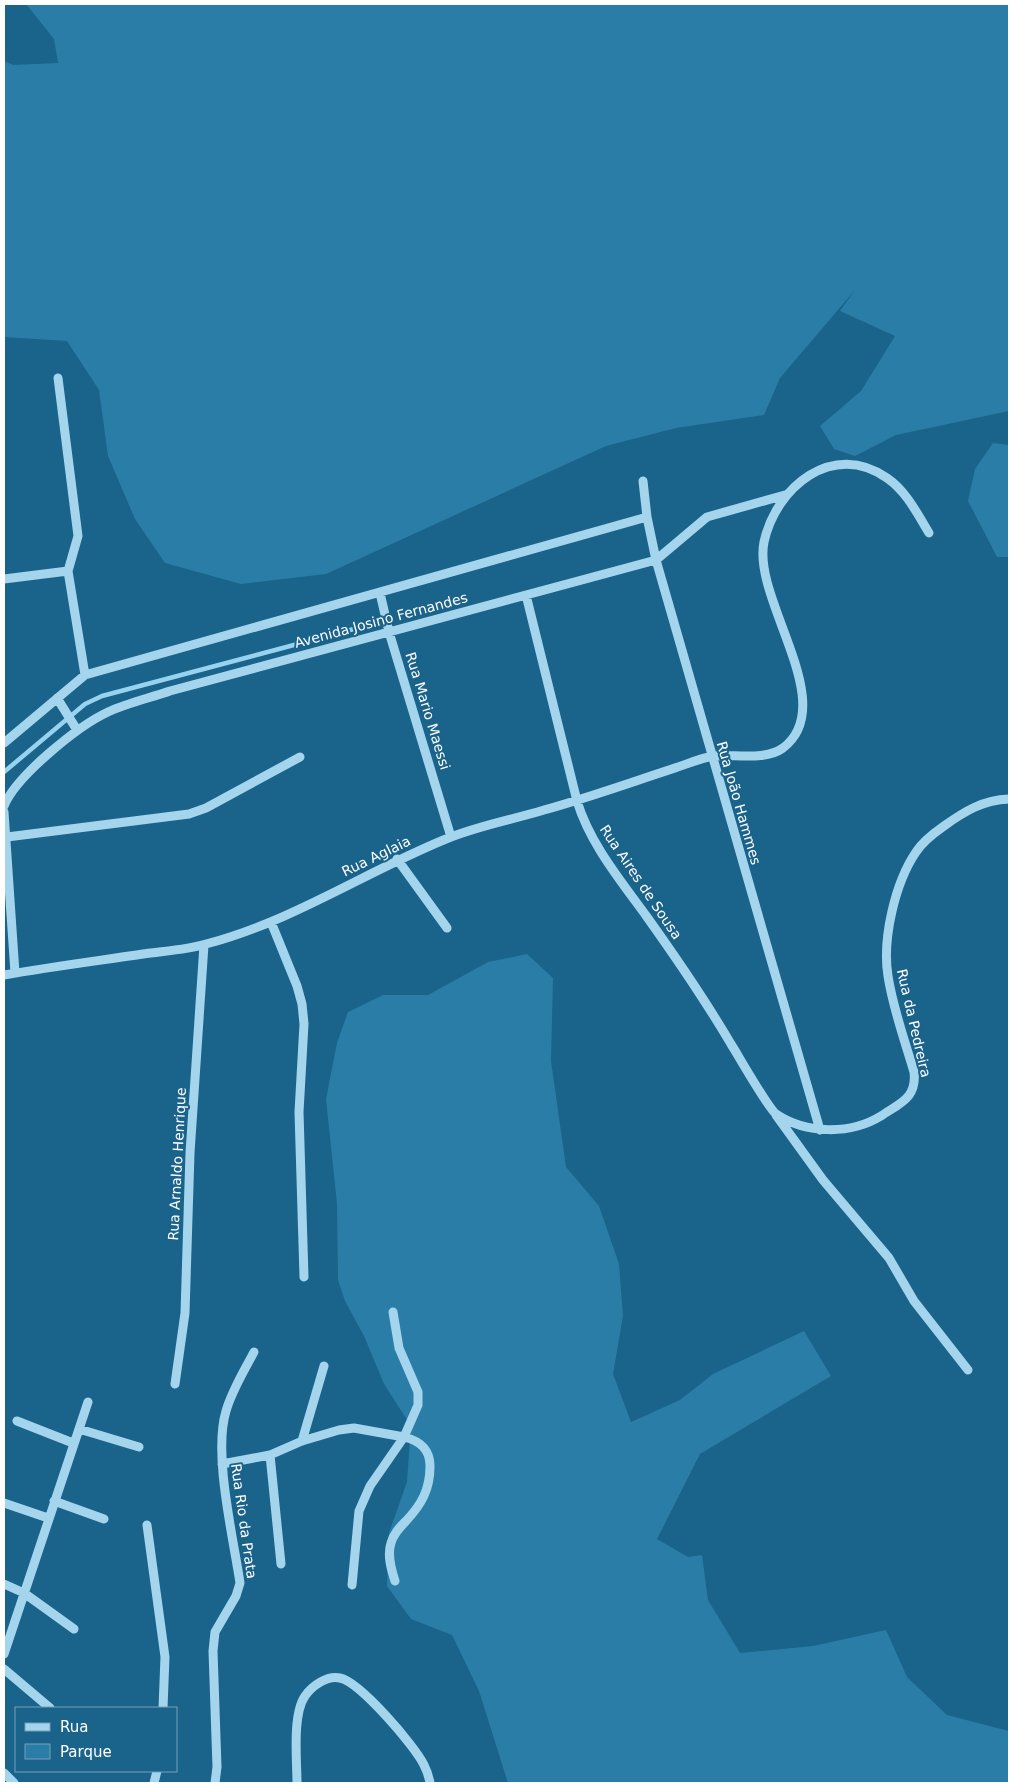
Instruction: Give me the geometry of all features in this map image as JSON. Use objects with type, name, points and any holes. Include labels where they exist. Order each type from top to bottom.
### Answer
[{"type":"street","points":[[58,378],[78,536],[68,571],[85,675]]},
{"type":"street","points":[[785,495],[810,475],[825,466],[849,463],[868,467],[885,476],[901,489],[929,533]]},
{"type":"street","name":"Rua João Hammes","points":[[643,481],[647,516],[656,560],[820,1130]]},
{"type":"street","name":"Avenida Josino Fernandes","points":[[4,806],[14,786],[75,727],[108,712],[170,691],[656,560],[707,517],[785,495]]},
{"type":"street","name":"Rua Aglaia","points":[[4,975],[204,945],[271,922],[341,889],[397,859],[452,837],[577,801],[711,756],[760,755],[781,749],[792,739],[801,721],[802,701],[798,668],[763,572],[764,543],[776,510],[785,495]]},
{"type":"street","name":"Avenida Josino Fernandes","points":[[4,743],[85,675],[647,516]]},
{"type":"street","points":[[4,578],[68,571]]},
{"type":"street","name":"Rua Mario Maessi","points":[[380,592],[390,632],[452,837]]},
{"type":"street","name":"Rua Aires de Sousa","points":[[526,595],[577,801],[582,817],[602,853],[699,990],[775,1113],[823,1180],[889,1258],[914,1301],[968,1370]]},
{"type":"street","points":[[57,698],[75,727]]},
{"type":"street","points":[[7,837],[190,814],[206,808],[300,757]]},
{"type":"street","name":"Rua da Pedreira","points":[[820,1130],[852,1127],[873,1121],[912,1094],[915,1083],[914,1072],[888,975],[890,926],[898,892],[916,852],[930,836],[964,812],[979,804],[994,799],[1009,799]]},
{"type":"street","points":[[4,812],[15,973]]},
{"type":"street","points":[[397,859],[447,928]]},
{"type":"street","points":[[271,922],[297,986],[303,1017],[299,1112],[304,1277]]},
{"type":"street","name":"Rua Arnaldo Henrique","points":[[175,1384],[185,1313],[190,1153],[204,945]]},
{"type":"street","points":[[775,1113],[802,1126],[820,1130]]},
{"type":"street","points":[[352,1585],[355,1535],[359,1511],[370,1486],[404,1437],[418,1405],[418,1392],[399,1348],[393,1312]]},
{"type":"street","name":"Rua Rio da Prata","points":[[215,1783],[215,1632],[236,1596],[240,1582],[222,1464],[222,1435],[226,1412],[234,1390],[254,1352]]},
{"type":"street","points":[[302,1441],[324,1366]]},
{"type":"street","points":[[4,1654],[88,1402]]},
{"type":"street","points":[[16,1421],[74,1443]]},
{"type":"street","points":[[222,1464],[270,1455],[322,1434],[354,1428],[416,1441],[427,1450],[430,1459],[430,1480],[423,1499],[394,1536],[390,1544],[390,1568],[395,1581]]},
{"type":"street","points":[[79,1429],[139,1447]]},
{"type":"street","points":[[270,1455],[281,1564]]},
{"type":"street","points":[[54,1501],[104,1519]]},
{"type":"street","points":[[4,1503],[48,1518]]},
{"type":"street","points":[[147,1525],[165,1656],[163,1707]]},
{"type":"street","points":[[4,1584],[24,1593],[74,1629]]},
{"type":"street","points":[[4,1669],[49,1707]]},
{"type":"street","points":[[297,1783],[297,1724],[301,1704],[304,1697],[315,1685],[329,1678],[340,1678],[349,1682],[385,1713],[424,1763],[430,1783]]},
{"type":"street","points":[[4,1773],[14,1783]]},
{"type":"green space","points":[[26,4],[1009,4],[1009,411],[896,435],[855,456],[834,449],[820,426],[861,391],[895,336],[840,311],[855,290],[780,378],[764,415],[676,428],[606,446],[326,574],[241,584],[165,563],[135,519],[108,456],[99,390],[67,341],[4,337],[4,61],[13,65],[58,63],[54,39]]},
{"type":"green space","points":[[993,443],[1009,445],[1009,557],[997,557],[968,501],[975,469]]},
{"type":"green space","points":[[527,954],[553,978],[551,1061],[566,1167],[599,1206],[619,1264],[623,1316],[613,1374],[631,1422],[680,1400],[713,1374],[804,1331],[831,1376],[700,1454],[657,1539],[688,1557],[702,1555],[708,1600],[740,1653],[813,1646],[886,1630],[907,1677],[947,1715],[1009,1731],[1009,1783],[508,1783],[479,1691],[452,1635],[411,1619],[387,1586],[389,1533],[407,1482],[411,1426],[384,1384],[364,1336],[345,1301],[338,1280],[337,1204],[326,1099],[337,1043],[348,1012],[383,995],[428,995],[488,962]]},
{"type":"waterway","points":[[4,772],[85,704],[102,696],[369,625]]}]
